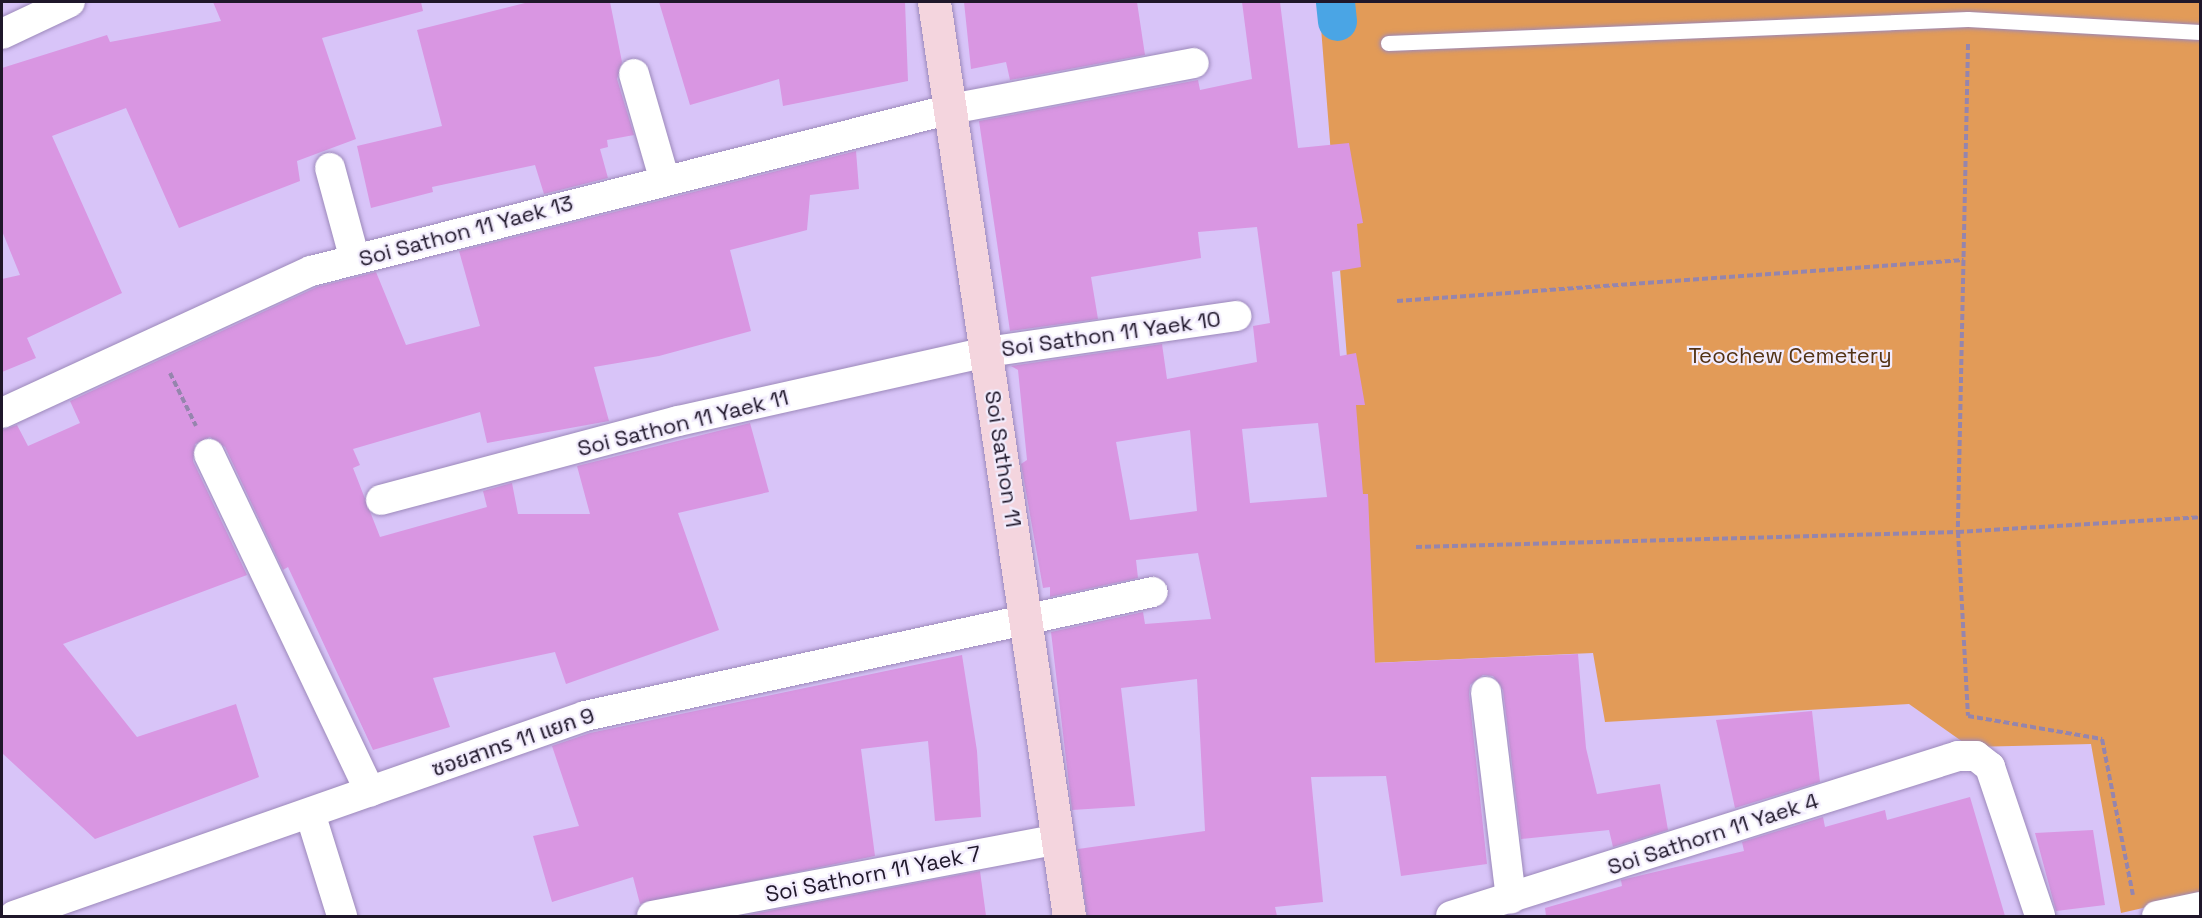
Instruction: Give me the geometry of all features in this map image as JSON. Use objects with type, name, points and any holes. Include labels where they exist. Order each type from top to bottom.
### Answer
[{"type":"street","points":[[9,20],[70,2]]},
{"type":"street","name":"Soi Sathon 11","points":[[934,2],[1027,618],[1069,916]]},
{"type":"street","name":"Soi Sathon 11 Yaek 13","points":[[2,412],[154,340],[311,271],[664,178],[951,109],[1194,63]]},
{"type":"street","points":[[634,74],[664,178]]},
{"type":"street","points":[[330,168],[355,260]]},
{"type":"street","name":"Soi Sathon 11 Yaek 10","points":[[987,352],[1236,316]]},
{"type":"street","name":"Soi Sathon 11 Yaek 11","points":[[381,500],[678,422],[987,352]]},
{"type":"street","points":[[209,454],[370,792]]},
{"type":"street","name":"ซอยสาทร 11 แยก 9","points":[[14,916],[613,708],[1153,592]]},
{"type":"street","points":[[1486,692],[1511,897]]},
{"type":"street","name":"Soi Sathorn 11 Yaek 4","points":[[1451,916],[1958,756],[1976,756],[1990,767],[2040,916]]},
{"type":"street","points":[[310,813],[342,916]]},
{"type":"street","name":"Soi Sathorn 11 Yaek 7","points":[[652,916],[1058,839]]},
{"type":"street","points":[[2151,907],[2200,907]]},
{"type":"lane","points":[[1388,43],[1968,19],[2200,32]]},
{"type":"path","points":[[1968,19],[1958,532],[1968,716],[2102,739],[2134,899],[2151,907]]},
{"type":"path","points":[[1397,301],[1964,260]]},
{"type":"path","points":[[154,340],[209,454]]},
{"type":"path","points":[[1416,547],[1958,532],[2200,517]]},
{"type":"green space","name":"Teochew Cemetery","points":[[1319,2],[2200,2],[2200,895],[2121,913],[2091,744],[1970,747],[1909,704],[1605,722],[1593,653],[1371,663]]},
{"type":"building","points":[[213,2],[421,2],[423,11],[322,38],[356,139],[297,161],[300,181],[179,228],[126,108],[52,136],[122,293],[27,338],[36,358],[2,372],[2,279],[20,275],[2,231],[2,68],[107,35],[110,42],[221,21]]},
{"type":"building","points":[[529,2],[610,2],[622,62],[617,79],[634,135],[607,140],[608,147],[600,149],[608,178],[544,194],[535,165],[432,187],[433,192],[371,208],[357,146],[442,126],[417,30]]},
{"type":"building","points":[[659,2],[905,2],[908,81],[783,106],[779,79],[690,105]]},
{"type":"building","points":[[964,2],[1137,2],[1145,55],[1010,80],[1006,62],[971,69]]},
{"type":"building","points":[[1242,2],[1280,2],[1298,148],[1349,143],[1363,223],[1357,224],[1361,267],[1332,272],[1340,356],[1356,353],[1365,405],[1356,405],[1363,494],[1368,494],[1375,663],[1578,654],[1586,748],[1597,794],[1660,784],[1668,830],[1613,847],[1609,830],[1521,839],[1503,690],[1493,676],[1483,675],[1470,685],[1469,694],[1487,864],[1401,876],[1386,776],[1311,777],[1323,902],[1275,907],[1277,916],[1087,916],[1078,849],[1205,831],[1197,679],[1121,688],[1135,806],[1072,810],[1051,632],[1143,612],[1145,624],[1211,619],[1198,553],[1136,560],[1138,578],[1050,597],[1050,587],[1043,588],[1021,464],[1027,460],[1018,370],[1011,366],[1162,344],[1167,379],[1257,362],[1253,326],[1270,323],[1257,227],[1198,232],[1201,258],[1091,277],[1098,319],[1010,331],[979,121],[1198,80],[1200,90],[1252,79]],"holes":[[[1318,423],[1327,497],[1250,503],[1242,429]],[[1190,430],[1197,511],[1130,520],[1116,442]]]},
{"type":"building","points":[[856,151],[859,189],[810,195],[807,230],[730,250],[751,331],[659,356],[594,367],[609,421],[487,443],[480,412],[353,449],[360,465],[353,468],[380,537],[487,507],[483,491],[512,483],[518,514],[590,514],[577,466],[750,423],[769,492],[678,513],[719,630],[566,684],[555,652],[433,678],[450,727],[373,750],[288,567],[283,570],[225,447],[210,437],[195,444],[193,461],[247,575],[63,644],[137,737],[236,704],[259,777],[95,839],[2,753],[2,430],[17,425],[28,446],[80,423],[70,401],[317,287],[376,272],[406,345],[480,326],[459,251]]},
{"type":"building","points":[[962,655],[977,751],[981,817],[935,821],[928,741],[861,749],[875,856],[640,904],[633,877],[552,902],[533,836],[579,826],[552,746],[590,733]]},
{"type":"building","points":[[1812,711],[1820,782],[1735,808],[1716,720]]},
{"type":"building","points":[[1970,797],[2005,916],[1546,916],[1545,908],[1622,886],[1621,880],[1744,851],[1742,842],[1823,817],[1825,827],[1885,810],[1887,820]]},
{"type":"building","points":[[2093,830],[2105,905],[2056,911],[2035,833]]},
{"type":"building","points":[[980,871],[986,916],[742,916]]},
{"type":"waterway","points":[[1335,2],[1337,21]]}]
